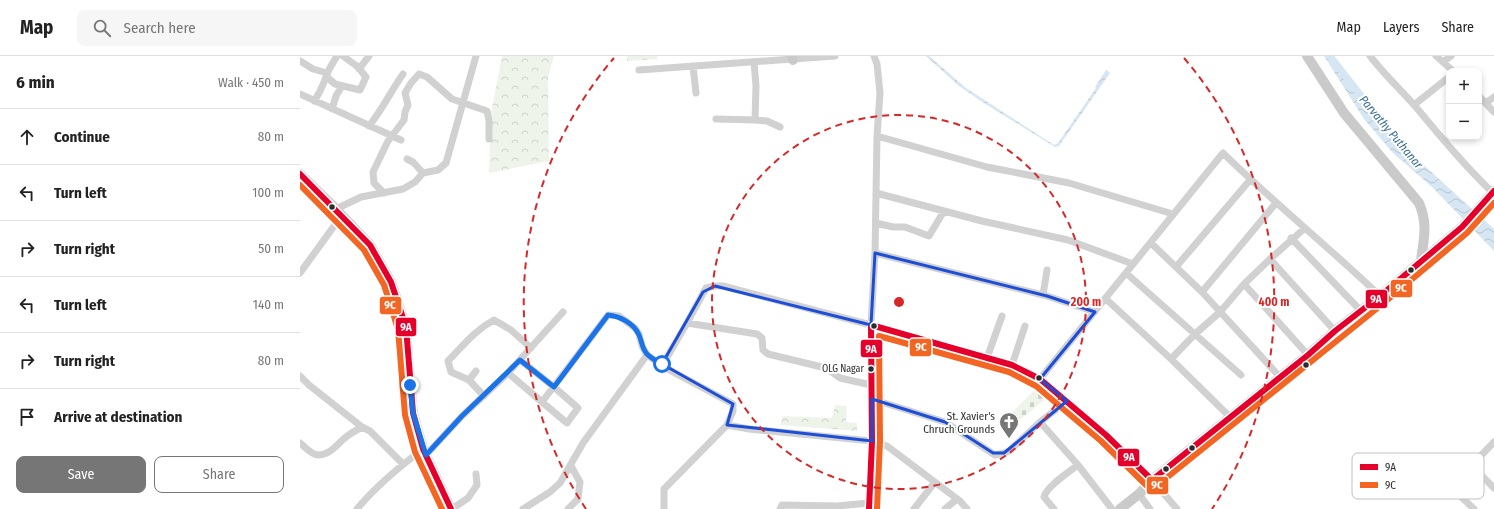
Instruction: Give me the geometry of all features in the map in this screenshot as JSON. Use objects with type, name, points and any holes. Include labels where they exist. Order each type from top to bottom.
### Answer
[{"type":"main road","points":[[1307,56],[1344,113],[1419,203],[1423,213],[1425,225],[1421,260]]},
{"type":"main road","points":[[300,174],[370,245],[391,282],[406,327],[413,413],[424,452],[451,509]]},
{"type":"main road","points":[[1120,509],[1139,494],[1152,480],[1308,355],[1462,227],[1493,192]]},
{"type":"street","points":[[314,100],[338,56]]},
{"type":"street","points":[[300,61],[327,75],[335,84],[360,90],[366,77],[343,56]]},
{"type":"street","points":[[359,69],[369,56]]},
{"type":"street","points":[[300,273],[339,212],[361,198],[402,189],[415,182],[424,173],[438,170],[446,163],[476,56]]},
{"type":"street","points":[[639,70],[835,56]]},
{"type":"street","points":[[780,509],[782,505],[869,506],[872,441],[871,325],[876,223],[877,136],[880,93],[877,64],[874,56]]},
{"type":"street","points":[[1370,56],[1441,138],[1493,192]]},
{"type":"street","points":[[1436,56],[1450,68]]},
{"type":"street","points":[[1443,62],[1451,56]]},
{"type":"street","points":[[754,62],[756,86],[755,120]]},
{"type":"street","points":[[693,66],[696,93]]},
{"type":"street","points":[[369,126],[377,117],[403,74]]},
{"type":"street","points":[[384,193],[374,183],[373,172],[391,136],[404,120],[405,112],[408,106],[405,93],[419,74],[427,77],[452,99],[487,111],[489,121],[489,138]]},
{"type":"street","points":[[1414,105],[1446,78]]},
{"type":"street","points":[[396,84],[406,91]]},
{"type":"street","points":[[332,109],[336,96],[342,86]]},
{"type":"street","points":[[300,94],[401,140]]},
{"type":"street","points":[[1486,103],[1494,97]]},
{"type":"street","points":[[1482,99],[1494,112]]},
{"type":"street","points":[[716,119],[755,120],[780,127]]},
{"type":"street","points":[[877,136],[986,167],[1069,183],[1173,214]]},
{"type":"street","points":[[1040,379],[1223,153],[1250,180],[1344,262],[1380,296]]},
{"type":"street","points":[[407,159],[413,162],[424,173]]},
{"type":"street","points":[[1176,267],[1250,180]]},
{"type":"street","points":[[876,193],[982,221],[1068,240],[1133,264]]},
{"type":"street","points":[[1202,292],[1276,203]]},
{"type":"street","points":[[876,223],[893,227],[905,227],[929,236],[944,211]]},
{"type":"street","points":[[1171,358],[1220,312],[1244,284],[1291,238],[1305,228]]},
{"type":"street","points":[[1291,238],[1361,311]]},
{"type":"street","points":[[1151,243],[1202,292],[1280,377]]},
{"type":"street","points":[[875,252],[1042,295],[1095,312]]},
{"type":"street","points":[[1270,259],[1335,331]]},
{"type":"street","points":[[1042,295],[1047,270]]},
{"type":"street","points":[[1126,273],[1241,375]]},
{"type":"street","points":[[1244,284],[1308,355]]},
{"type":"street","points":[[662,364],[706,288],[715,286],[729,288],[871,325],[1012,365],[1040,379],[1106,435],[1152,480],[1177,509]]},
{"type":"street","points":[[1106,299],[1171,358],[1230,417]]},
{"type":"street","points":[[356,509],[372,492],[403,464],[424,452],[484,396],[508,373],[563,312]]},
{"type":"street","points":[[542,402],[608,315],[619,316],[635,328],[639,334],[642,346],[647,355],[673,372],[733,404],[733,411],[727,425],[664,489],[664,509]]},
{"type":"street","points":[[987,358],[1002,316]]},
{"type":"street","points":[[484,396],[469,380],[451,372],[448,361],[462,348],[468,339],[483,326],[494,320],[511,330],[531,348]]},
{"type":"street","points":[[687,323],[757,334],[762,338],[763,350],[768,354],[826,368],[840,378],[871,384]]},
{"type":"street","points":[[1012,365],[1025,326]]},
{"type":"street","points":[[525,509],[550,492],[560,483],[583,443],[647,355]]},
{"type":"street","points":[[508,373],[567,423],[578,408],[520,360]]},
{"type":"street","points":[[469,380],[476,371]]},
{"type":"street","points":[[300,376],[309,385],[370,432],[403,464]]},
{"type":"street","points":[[872,399],[945,422],[995,454],[1004,454],[1009,451],[1040,422],[1067,401]]},
{"type":"street","points":[[1040,422],[1078,465],[1112,509]]},
{"type":"street","points":[[727,425],[749,429],[872,441],[887,446],[968,509]]},
{"type":"street","points":[[300,444],[314,454],[325,454],[331,452],[345,438],[362,427]]},
{"type":"street","points":[[1484,453],[1494,442]]},
{"type":"street","points":[[1054,509],[1044,497],[1045,494],[1051,486],[1078,465]]},
{"type":"street","points":[[568,509],[578,499],[580,482],[571,466]]},
{"type":"street","points":[[451,509],[468,498],[477,485],[476,474]]},
{"type":"street","points":[[1484,478],[1494,488]]},
{"type":"street","points":[[914,509],[935,482]]},
{"type":"street","points":[[1139,494],[1150,509]]},
{"type":"street","points":[[945,509],[957,499]]},
{"type":"street","points":[[1464,499],[1474,509]]},
{"type":"highlighted area","points":[[875,253],[1047,296],[1095,312],[1040,379],[1067,401],[1004,453],[993,453],[945,422],[872,399],[872,441],[727,425],[733,404],[662,364],[703,292],[715,286],[871,325]]},
{"type":"green space","points":[[502,56],[554,56],[548,77],[549,161],[489,173],[491,114]]},
{"type":"green space","points":[[627,56],[657,56],[658,59],[627,61]]},
{"type":"green space","points":[[1039,386],[1053,393],[1010,428],[1003,421]]},
{"type":"green space","points":[[835,405],[847,406],[846,422],[857,423],[857,431],[780,425],[783,416],[832,418]]},
{"type":"water","points":[[926,56],[929,56],[966,88],[1054,145],[1058,143],[1096,88],[1095,87],[1106,70],[1110,73],[1059,146],[1055,147],[959,86]]},
{"type":"water","points":[[1324,56],[1329,56],[1361,99],[1405,148],[1494,229],[1494,251],[1432,187],[1393,153],[1364,119]]},
{"type":"waterway","name":"Parvathy Puthanar","points":[[1330,56],[1386,128]]},
{"type":"transit line","name":"9A","points":[[300,174],[370,245],[391,282],[406,327],[413,413],[423,449],[451,509]]},
{"type":"transit line","name":"9C","points":[[300,185],[364,250],[384,285],[398,329],[405,415],[415,452],[442,509]]},
{"type":"transit line","name":"9A","points":[[869,509],[872,441],[871,325],[1012,365],[1040,379],[1106,435],[1152,480],[1308,355],[1462,227],[1494,191]]},
{"type":"transit line","name":"9C","points":[[877,509],[880,441],[879,336],[1009,372],[1036,386],[1101,441],[1147,486],[1154,488],[1385,302],[1467,233],[1494,203]]},
{"type":"place","name":"OLG Nagar","points":[[871,369]]},
{"type":"place","name":"St. Xavier's Chruch Grounds","points":[[1009,439]]},
{"type":"route","points":[[410,385],[413,413],[426,455],[462,416],[520,360],[554,387],[608,315],[619,316],[635,328],[639,334],[642,346],[647,355],[662,364]]}]
